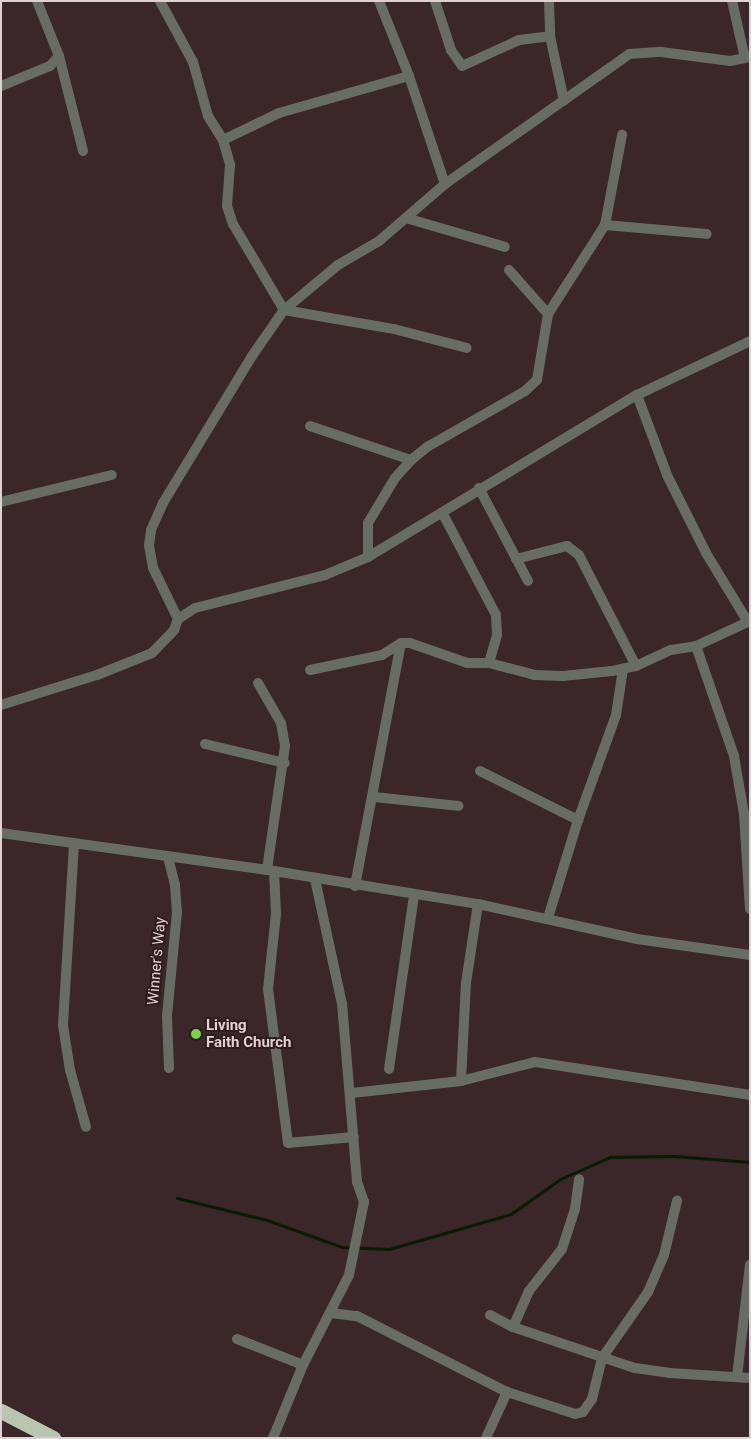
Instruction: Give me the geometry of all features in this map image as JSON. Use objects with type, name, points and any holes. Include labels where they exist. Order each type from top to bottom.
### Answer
[{"type":"highway","points":[[1,1411],[53,1438]]},
{"type":"street","points":[[37,1],[59,56],[83,151]]},
{"type":"street","points":[[160,1],[193,62],[208,116],[223,140],[230,165],[227,206],[234,224],[284,310]]},
{"type":"street","points":[[379,1],[409,76],[445,184]]},
{"type":"street","points":[[435,1],[451,50],[462,66],[520,40],[550,36]]},
{"type":"street","points":[[549,1],[550,36],[564,101]]},
{"type":"street","points":[[178,619],[153,568],[149,546],[151,530],[163,503],[252,356],[284,310],[338,265],[379,241],[445,184],[629,54],[661,52],[730,61],[748,58],[732,1]]},
{"type":"street","points":[[1,86],[50,66],[59,56]]},
{"type":"street","points":[[223,140],[279,112],[409,76]]},
{"type":"street","points":[[368,557],[368,523],[394,478],[411,460],[427,447],[533,386],[539,374],[540,348],[548,314],[605,225],[622,135]]},
{"type":"street","points":[[406,218],[505,247]]},
{"type":"street","points":[[605,225],[706,234]]},
{"type":"street","points":[[509,270],[548,314]]},
{"type":"street","points":[[284,310],[394,329],[467,348]]},
{"type":"street","points":[[1,704],[97,675],[152,653],[170,636],[178,619],[195,608],[325,575],[368,557],[444,514],[479,488],[637,396],[750,340]]},
{"type":"street","points":[[310,670],[382,655],[401,643],[410,643],[467,663],[489,663],[535,675],[563,676],[636,666],[671,650],[696,646],[749,622],[706,553],[667,475],[637,396]]},
{"type":"street","points":[[310,426],[411,460]]},
{"type":"street","points":[[1,502],[112,476]]},
{"type":"street","points":[[479,488],[528,580]]},
{"type":"street","points":[[444,514],[496,615],[497,635],[489,663]]},
{"type":"street","points":[[516,559],[567,546],[579,555],[636,666]]},
{"type":"street","points":[[355,886],[374,797],[401,643]]},
{"type":"street","points":[[696,646],[734,756],[744,814],[750,909]]},
{"type":"street","points":[[548,918],[578,820],[616,715],[623,669]]},
{"type":"street","points":[[258,683],[281,723],[285,763],[271,870],[276,914],[268,989],[288,1143],[354,1137]]},
{"type":"street","points":[[205,744],[285,763]]},
{"type":"street","points":[[480,771],[578,820]]},
{"type":"street","points":[[374,797],[459,806]]},
{"type":"street","points":[[1,833],[271,870],[355,886],[478,904],[637,939],[750,955]]},
{"type":"street","points":[[74,844],[63,1025],[70,1070],[86,1127]]},
{"type":"street","name":"Winner's Way","points":[[168,857],[175,885],[176,912],[167,1016],[169,1068]]},
{"type":"street","points":[[273,1438],[303,1365],[331,1313],[349,1274],[364,1202],[357,1182],[352,1093],[342,1004],[315,878]]},
{"type":"street","points":[[389,1069],[414,895]]},
{"type":"street","points":[[461,1081],[466,982],[478,904]]},
{"type":"street","points":[[352,1093],[461,1081],[535,1062],[750,1095]]},
{"type":"street","points":[[514,1327],[529,1291],[562,1249],[575,1209],[579,1179]]},
{"type":"street","points":[[331,1313],[357,1316],[507,1392],[575,1414],[583,1412],[592,1399],[602,1358],[648,1292],[664,1255],[677,1202]]},
{"type":"street","points":[[737,1377],[750,1265]]},
{"type":"street","points":[[490,1315],[514,1327],[602,1358],[669,1373],[750,1378]]},
{"type":"street","points":[[237,1339],[303,1365]]},
{"type":"street","points":[[486,1438],[507,1392]]},
{"type":"waterway","points":[[177,1198],[267,1220],[342,1247],[389,1249],[511,1214],[560,1179],[610,1157],[674,1156],[750,1162]]},
{"type":"place","name":"Living Faith Church","points":[[196,1034]]}]
